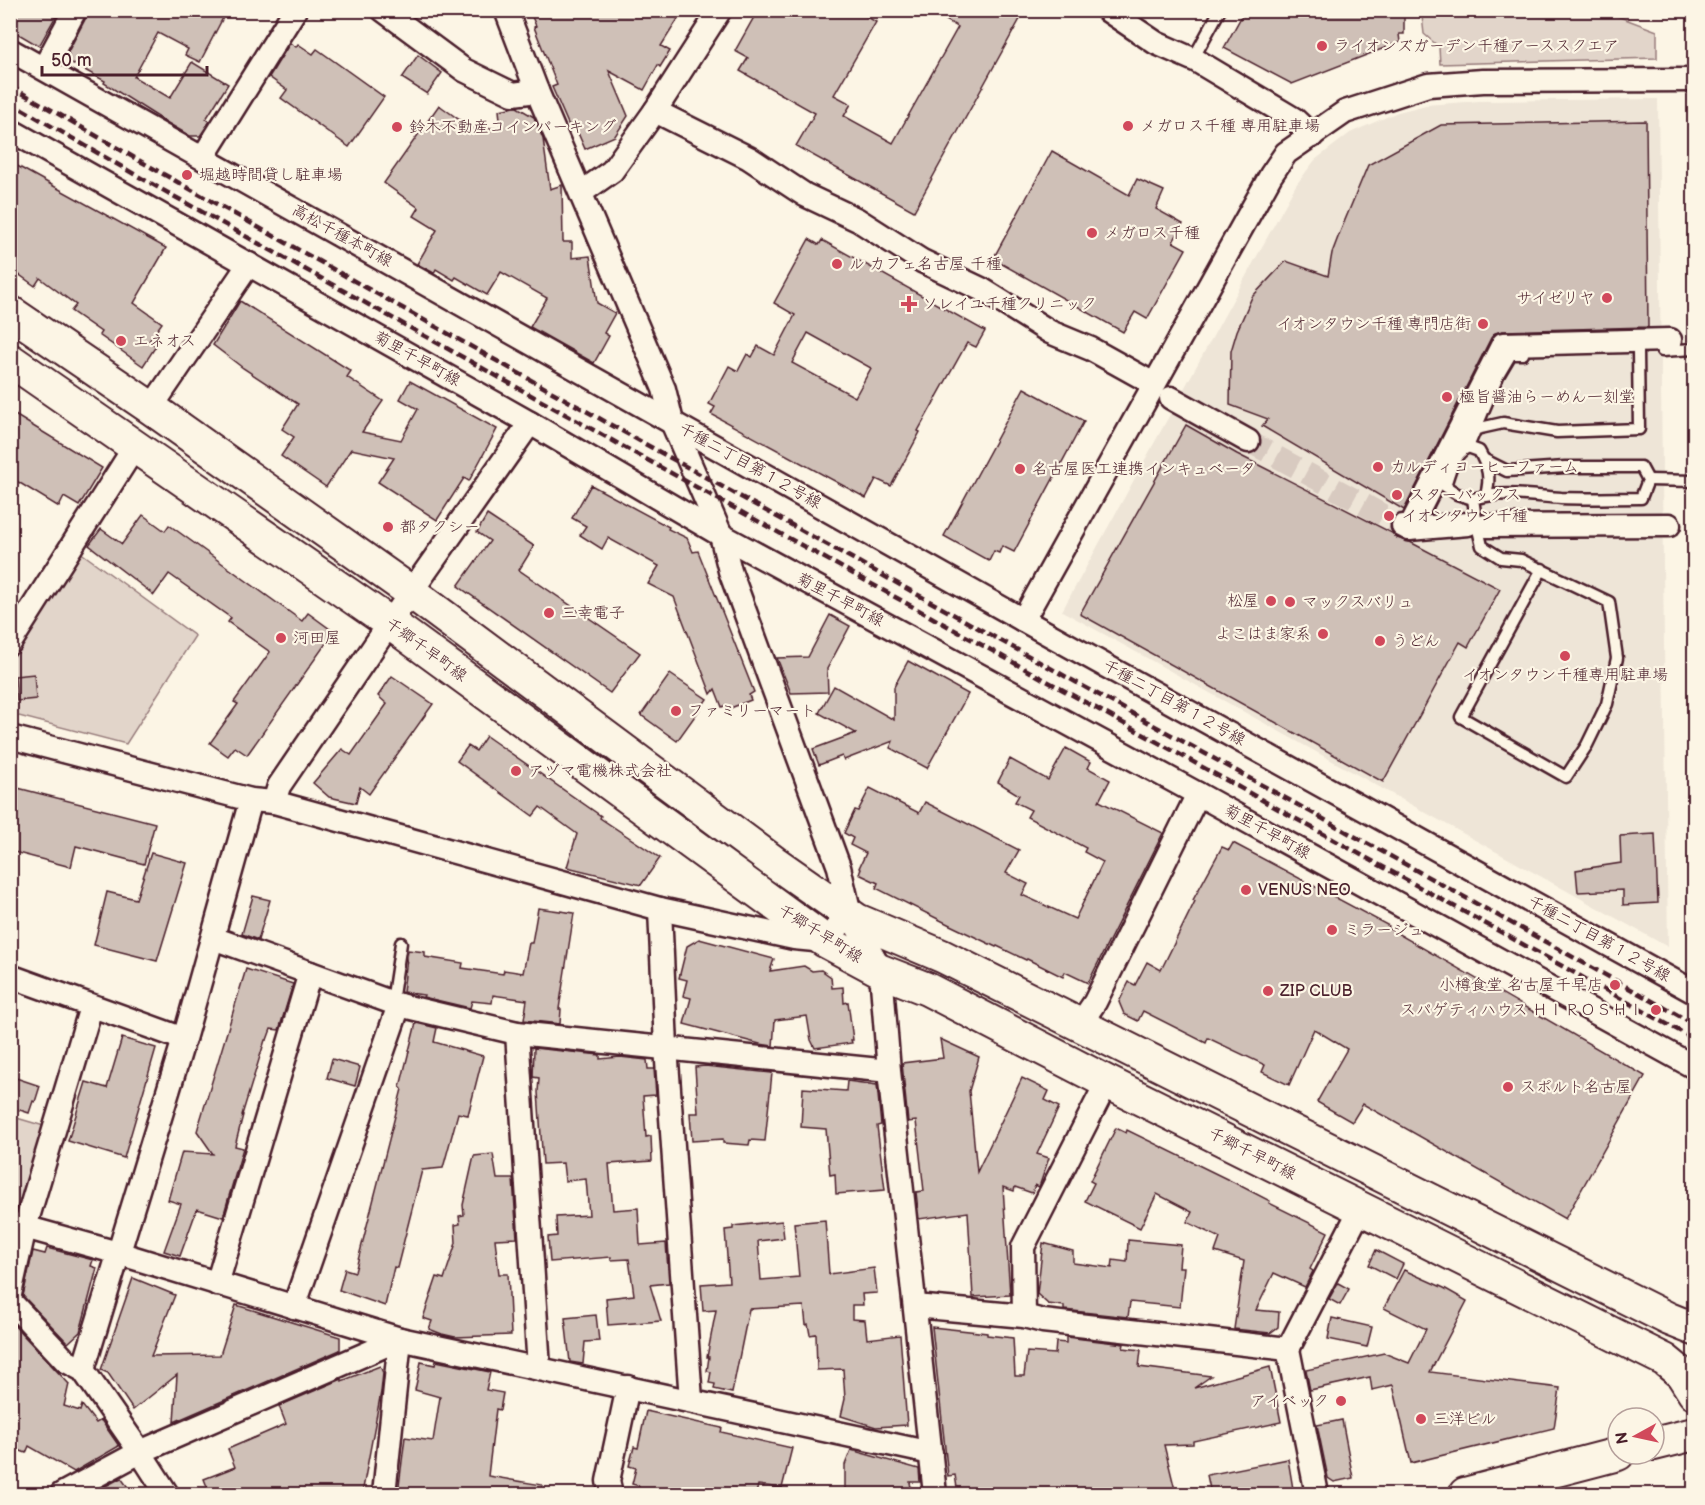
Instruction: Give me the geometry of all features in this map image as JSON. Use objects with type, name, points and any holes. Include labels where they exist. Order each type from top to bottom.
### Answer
[{"type":"street","points":[[44,68],[75,10]]},
{"type":"street","points":[[202,158],[295,10]]},
{"type":"street","points":[[383,10],[464,70],[513,94],[537,91]]},
{"type":"street","points":[[506,10],[537,91],[664,388],[672,422],[721,535],[734,582],[839,867],[850,914],[881,971],[889,1071],[935,1494]]},
{"type":"street","points":[[582,192],[612,171],[655,111],[720,10]]},
{"type":"street","points":[[1107,10],[1156,43],[1193,59],[1294,119],[1312,136]]},
{"type":"street","name":"高松千種本町線","points":[[10,50],[672,422]]},
{"type":"street","points":[[1023,620],[1163,391],[1271,175],[1286,153],[1345,112],[1428,85],[1483,81],[1695,80]]},
{"type":"street","points":[[655,111],[748,158],[805,195],[858,220],[922,261],[982,290],[1050,332],[1091,349],[1248,441]]},
{"type":"street","name":"菊里千早町線","points":[[10,130],[530,423],[721,535],[1685,1062]]},
{"type":"street","points":[[151,408],[249,264]]},
{"type":"street","name":"千郷千早町線","points":[[10,312],[151,408],[411,592],[774,862],[857,920],[942,956],[1669,1319],[1695,1329]]},
{"type":"street","points":[[1669,525],[1477,525],[1406,528],[1503,344],[1670,339]]},
{"type":"street","name":"千郷千早町線","points":[[10,360],[391,624],[825,941],[881,971],[927,989],[1107,1082],[1665,1360],[1682,1374],[1695,1393]]},
{"type":"street","name":"千種二丁目第１２号線","points":[[672,422],[1023,620],[1685,987]]},
{"type":"street","points":[[274,802],[279,786],[530,423]]},
{"type":"street","points":[[10,643],[134,448]]},
{"type":"street","points":[[10,737],[251,800],[274,802],[660,909],[794,939],[825,941],[850,914]]},
{"type":"street","points":[[1080,1024],[1095,1002],[1198,794]]},
{"type":"street","points":[[83,1370],[184,1040],[251,800]]},
{"type":"street","points":[[660,909],[666,1047],[691,1400]]},
{"type":"street","points":[[213,938],[396,1003],[518,1034],[889,1071]]},
{"type":"street","points":[[217,1284],[310,973]]},
{"type":"street","points":[[10,976],[184,1040]]},
{"type":"street","points":[[294,1307],[396,1003]]},
{"type":"street","points":[[10,1294],[18,1225],[91,1007]]},
{"type":"street","points":[[518,1034],[539,1368]]},
{"type":"street","points":[[1024,1316],[1023,1247],[1107,1082]]},
{"type":"street","points":[[1317,1494],[1288,1349],[1361,1209]]},
{"type":"street","points":[[18,1225],[400,1339],[931,1453]]},
{"type":"street","points":[[10,1301],[66,1361],[83,1370],[167,1494]]},
{"type":"street","points":[[915,1306],[1024,1316],[1042,1321],[1288,1349]]},
{"type":"street","points":[[62,1494],[140,1452],[400,1339]]},
{"type":"street","points":[[384,1494],[400,1339]]},
{"type":"street","points":[[611,1494],[608,1481],[628,1387]]},
{"type":"street","points":[[1666,1441],[1695,1434]]},
{"type":"street","points":[[1465,1494],[1606,1457]]},
{"type":"lane","points":[[1193,59],[1220,10]]},
{"type":"lane","points":[[1485,460],[1507,471],[1565,467],[1641,467],[1648,480],[1641,498],[1564,498],[1509,494],[1486,495],[1473,499],[1457,494],[1445,486],[1453,461],[1462,450],[1468,447],[1498,376],[1510,354],[1695,349]]},
{"type":"lane","points":[[1476,429],[1503,423],[1557,432],[1639,429],[1638,351]]},
{"type":"lane","points":[[1468,447],[1479,451],[1485,460],[1490,481],[1486,495]]},
{"type":"lane","points":[[1648,480],[1695,481]]},
{"type":"lane","points":[[1473,499],[1482,546],[1501,558],[1521,560],[1542,569],[1609,602],[1617,657],[1607,704],[1587,745],[1566,777],[1461,717],[1542,569]]},
{"type":"lane","points":[[396,1003],[401,943]]},
{"type":"shaded area","points":[[1424,10],[1604,11],[1657,31],[1657,58],[1440,64],[1439,47],[1424,34],[1422,16]]},
{"type":"shaded area","name":"イオンタウン千種","points":[[1658,99],[1668,947],[1062,611],[1296,185],[1315,160],[1350,133],[1398,112],[1426,105],[1479,101]]},
{"type":"shaded area","points":[[80,552],[195,636],[126,744],[11,714],[10,662]]},
{"type":"shaded area","points":[[10,1116],[44,1126],[20,1208],[15,1209],[11,1208]]},
{"type":"building","points":[[10,10],[51,10],[57,14],[39,46],[10,29]]},
{"type":"building","points":[[90,10],[227,10],[200,62],[185,55],[188,49],[158,33],[134,77],[170,98],[192,62],[228,84],[206,119],[210,121],[200,136],[190,136],[104,83],[105,81],[70,62],[68,52]]},
{"type":"building","points":[[529,10],[665,10],[678,19],[661,46],[670,51],[660,67],[658,65],[644,90],[609,71],[628,116],[615,136],[585,149],[574,124],[569,126],[552,87],[557,85]]},
{"type":"building","points":[[758,10],[856,10],[876,22],[834,95],[851,104],[844,116],[893,143],[958,27],[929,10],[1025,10],[914,211],[796,146],[815,113],[740,71],[748,58],[735,51]]},
{"type":"building","name":"ライオンズガーデン千種アーススクエア","points":[[1245,10],[1404,10],[1404,34],[1399,34],[1400,42],[1292,84],[1224,48]]},
{"type":"building","points":[[290,43],[296,47],[298,44],[313,54],[317,49],[384,97],[349,147],[281,98],[287,90],[269,77]]},
{"type":"building","points":[[418,55],[442,73],[427,94],[402,78]]},
{"type":"building","points":[[439,105],[468,126],[501,129],[499,110],[514,107],[534,117],[543,139],[550,189],[562,185],[563,242],[572,242],[572,258],[590,256],[597,303],[615,313],[604,333],[609,336],[594,363],[530,327],[547,298],[501,272],[487,295],[456,277],[454,280],[436,269],[434,273],[417,264],[437,230],[414,216],[419,208],[384,183]]},
{"type":"building","name":"イオンタウン千種 専門店街","points":[[1646,121],[1648,327],[1495,333],[1404,510],[1262,426],[1268,419],[1230,405],[1231,351],[1252,297],[1286,261],[1328,276],[1332,253],[1368,165],[1441,125]]},
{"type":"building","name":"メガロス千種","points":[[1052,151],[1129,195],[1137,179],[1164,191],[1156,209],[1183,224],[1173,242],[1186,249],[1147,319],[1135,312],[1123,332],[993,259]]},
{"type":"building","points":[[10,162],[166,248],[134,303],[162,323],[149,341],[156,346],[143,366],[99,335],[101,332],[71,311],[76,305],[40,278],[35,286],[10,268]]},
{"type":"building","points":[[809,239],[819,245],[822,240],[985,331],[976,347],[967,343],[918,431],[920,432],[891,486],[876,479],[866,498],[711,414],[715,407],[709,404],[729,366],[738,371],[747,354],[752,357],[758,346],[774,355],[795,315],[774,303]],"holes":[[[808,333],[871,368],[855,397],[792,363]]]},
{"type":"building","points":[[240,301],[351,371],[347,377],[383,401],[362,432],[401,440],[418,409],[400,399],[410,381],[497,429],[469,481],[464,478],[437,520],[378,482],[394,458],[351,449],[326,487],[281,456],[294,437],[282,429],[298,404],[213,345]]},
{"type":"building","name":"名古屋医工連携インキュベータ","points":[[1024,388],[1084,421],[1014,552],[1002,546],[999,553],[994,551],[989,561],[944,536]]},
{"type":"building","points":[[10,412],[102,468],[79,506],[64,497],[59,507],[10,477]]},
{"type":"building","name":"マックスバリュ","points":[[1186,425],[1237,454],[1392,533],[1397,538],[1410,542],[1500,589],[1468,647],[1460,642],[1383,782],[1080,614]]},
{"type":"building","points":[[591,485],[687,538],[693,552],[698,551],[754,692],[749,695],[751,700],[728,709],[726,705],[722,707],[715,689],[711,694],[674,597],[648,584],[659,566],[608,538],[602,549],[580,535],[586,526],[572,518]]},
{"type":"building","points":[[143,515],[165,531],[169,525],[302,621],[308,613],[334,632],[247,755],[235,747],[228,756],[210,743],[238,704],[234,702],[270,652],[228,622],[231,618],[169,574],[154,595],[89,545],[101,529],[122,544]]},
{"type":"building","points":[[487,515],[534,546],[519,570],[640,653],[610,693],[458,586],[490,541],[477,532]]},
{"type":"building","points":[[830,615],[850,626],[827,669],[828,692],[791,693],[777,658],[808,657]]},
{"type":"building","points":[[908,661],[968,694],[927,768],[890,748],[893,741],[844,760],[842,756],[819,765],[813,749],[856,733],[819,713],[834,686],[894,720],[894,687]]},
{"type":"building","points":[[34,674],[36,699],[17,701],[15,676]]},
{"type":"building","points":[[670,674],[707,699],[677,741],[641,715]]},
{"type":"building","points":[[392,676],[433,704],[369,794],[360,787],[356,803],[329,797],[313,783],[342,749],[351,755],[387,704],[378,696]]},
{"type":"building","points":[[486,736],[660,858],[641,885],[567,867],[577,834],[540,807],[533,816],[457,761],[468,746],[476,751]]},
{"type":"building","points":[[1066,748],[1091,762],[1088,768],[1110,780],[1099,801],[1163,833],[1088,983],[1065,972],[1063,977],[996,947],[876,888],[878,883],[859,874],[861,869],[859,868],[866,853],[850,845],[853,838],[844,833],[855,810],[858,811],[870,788],[919,813],[925,802],[1019,850],[1006,873],[1028,884],[1022,895],[1075,919],[1103,862],[1084,852],[1086,848],[1027,817],[1031,810],[1015,802],[1019,795],[998,782],[1010,759],[1048,780]]},
{"type":"building","points":[[10,786],[155,823],[144,864],[76,846],[71,867],[10,851]]},
{"type":"building","points":[[1655,834],[1658,903],[1623,905],[1623,890],[1578,892],[1576,870],[1621,863],[1620,836]]},
{"type":"building","points":[[1233,843],[1389,926],[1388,928],[1645,1076],[1565,1219],[1363,1104],[1352,1122],[1317,1102],[1347,1049],[1314,1029],[1289,1085],[1262,1072],[1265,1065],[1208,1038],[1206,1043],[1143,1011],[1138,1021],[1124,1014],[1119,1002],[1129,982],[1135,985],[1147,962],[1161,970],[1195,901],[1193,900],[1222,847],[1229,850]]},
{"type":"building","points":[[151,853],[187,863],[157,961],[94,945],[107,892],[136,899]]},
{"type":"building","points":[[253,896],[270,900],[258,940],[242,934]]},
{"type":"building","points":[[538,908],[574,913],[559,1009],[561,1009],[560,1024],[524,1020],[527,1000],[493,995],[492,1003],[472,1001],[470,1008],[423,997],[424,995],[403,992],[408,950],[425,952],[425,957],[463,963],[462,968],[503,974],[504,970],[523,973],[529,943],[532,943]]},
{"type":"building","points":[[699,939],[774,959],[770,971],[804,966],[812,971],[821,970],[831,977],[832,988],[843,987],[844,1003],[848,1002],[852,1043],[815,1048],[811,1040],[807,1016],[775,1020],[773,1046],[684,1024],[691,998],[683,996],[687,980],[679,978],[687,946]]},
{"type":"building","points":[[246,969],[293,984],[279,1030],[271,1029],[265,1040],[242,1115],[235,1146],[243,1148],[223,1217],[197,1209],[180,1256],[164,1251],[181,1204],[168,1200],[182,1152],[213,1154],[197,1131]]},
{"type":"building","points":[[416,1023],[437,1028],[434,1042],[483,1056],[468,1115],[458,1113],[443,1168],[422,1170],[385,1306],[339,1290],[345,1269],[355,1272],[402,1089],[400,1087]]},
{"type":"building","points":[[122,1038],[156,1048],[124,1158],[68,1141],[86,1082],[107,1088]]},
{"type":"building","points":[[940,1039],[979,1057],[969,1091],[977,1172],[1022,1078],[1049,1091],[1045,1100],[1059,1107],[1037,1154],[1049,1158],[1039,1187],[1035,1185],[1032,1193],[1015,1187],[1014,1191],[1003,1187],[1010,1295],[973,1297],[968,1212],[919,1219],[916,1192],[924,1191],[916,1121],[908,1122],[902,1063],[943,1058]]},
{"type":"building","points":[[534,1048],[600,1055],[600,1059],[620,1057],[647,1060],[648,1069],[654,1069],[656,1095],[643,1096],[646,1137],[651,1136],[652,1161],[609,1164],[613,1210],[638,1208],[640,1245],[666,1243],[669,1283],[650,1285],[661,1321],[608,1325],[606,1298],[634,1295],[629,1259],[611,1260],[611,1257],[550,1262],[548,1237],[557,1236],[556,1217],[589,1215],[586,1179],[565,1181],[563,1163],[543,1164],[539,1078],[533,1077]]},
{"type":"building","points":[[332,1059],[360,1067],[355,1086],[327,1078]]},
{"type":"building","points":[[695,1067],[772,1073],[765,1141],[750,1140],[749,1145],[723,1143],[723,1139],[692,1141],[690,1113],[698,1113]]},
{"type":"building","points":[[10,1076],[40,1086],[29,1113],[11,1107],[15,1095],[10,1093]]},
{"type":"building","points":[[847,1081],[877,1085],[881,1125],[877,1126],[885,1190],[836,1194],[835,1174],[830,1175],[826,1129],[801,1127],[803,1088],[846,1091]]},
{"type":"building","points":[[1116,1128],[1126,1133],[1127,1130],[1328,1232],[1310,1269],[1313,1271],[1305,1287],[1274,1273],[1256,1310],[1279,1312],[1278,1327],[1270,1333],[1234,1329],[1244,1261],[1215,1252],[1220,1238],[1187,1222],[1192,1212],[1157,1194],[1140,1228],[1085,1201],[1094,1183],[1090,1181]]},
{"type":"building","points":[[493,1154],[497,1179],[513,1179],[517,1238],[495,1239],[499,1274],[508,1274],[511,1335],[455,1337],[442,1334],[429,1329],[432,1321],[423,1318],[437,1277],[444,1279],[456,1243],[455,1225],[460,1224],[459,1216],[464,1215],[463,1205],[474,1156]]},
{"type":"building","points":[[825,1220],[829,1274],[874,1268],[877,1293],[862,1294],[863,1305],[852,1305],[852,1319],[865,1320],[867,1339],[900,1335],[907,1425],[876,1427],[841,1416],[845,1399],[843,1369],[817,1370],[816,1334],[810,1335],[808,1324],[806,1325],[804,1306],[749,1309],[732,1393],[714,1389],[715,1384],[709,1383],[711,1372],[707,1371],[709,1357],[707,1357],[716,1310],[703,1311],[701,1284],[729,1282],[725,1230],[733,1229],[733,1226],[782,1221],[784,1238],[758,1241],[761,1280],[799,1277],[794,1223]]},
{"type":"building","points":[[1128,1240],[1181,1245],[1179,1267],[1184,1267],[1180,1307],[1130,1302],[1128,1317],[1064,1310],[1064,1306],[1048,1304],[1037,1294],[1043,1243],[1073,1251],[1073,1263],[1112,1268],[1113,1260],[1127,1262]]},
{"type":"building","points":[[47,1248],[93,1260],[91,1266],[97,1268],[80,1332],[68,1343],[23,1296],[33,1251],[45,1254]]},
{"type":"building","points":[[1376,1250],[1403,1264],[1396,1279],[1369,1265]]},
{"type":"building","points":[[1404,1270],[1467,1301],[1430,1372],[1560,1388],[1554,1428],[1411,1463],[1393,1385],[1372,1390],[1370,1377],[1310,1390],[1306,1370],[1384,1353],[1409,1363],[1426,1329],[1384,1308]]},
{"type":"building","points":[[133,1278],[175,1295],[151,1356],[220,1355],[236,1305],[340,1337],[340,1350],[174,1422],[177,1375],[133,1410],[108,1373],[101,1370]]},
{"type":"building","points":[[1338,1283],[1349,1289],[1340,1305],[1329,1299]]},
{"type":"building","points":[[596,1315],[599,1341],[585,1342],[583,1364],[570,1362],[565,1318]]},
{"type":"building","points":[[1332,1318],[1372,1327],[1367,1347],[1328,1339]]},
{"type":"building","points":[[10,1321],[69,1384],[64,1406],[80,1411],[82,1405],[96,1423],[101,1420],[119,1446],[74,1472],[29,1446],[26,1453],[10,1447]]},
{"type":"building","points":[[932,1327],[1013,1338],[1015,1376],[1024,1376],[1027,1352],[1055,1354],[1056,1342],[1066,1343],[1066,1337],[1124,1344],[1123,1348],[1141,1350],[1139,1367],[1211,1376],[1194,1388],[1270,1367],[1281,1422],[1193,1441],[1193,1444],[1164,1445],[1176,1494],[958,1494],[955,1475],[948,1476]]},
{"type":"building","points":[[436,1361],[490,1372],[486,1390],[503,1393],[500,1410],[496,1409],[488,1476],[542,1485],[541,1494],[398,1494],[405,1437],[433,1441],[440,1397],[415,1390],[421,1362],[435,1365]]},
{"type":"building","points":[[380,1366],[383,1373],[381,1392],[362,1494],[210,1494],[204,1479],[235,1467],[228,1449],[286,1424],[279,1406],[342,1379],[342,1381]]},
{"type":"building","points":[[646,1411],[722,1428],[721,1432],[792,1448],[782,1488],[758,1485],[756,1494],[724,1490],[723,1494],[638,1494],[639,1486],[632,1484],[636,1468],[629,1466],[634,1447],[638,1448]]},
{"type":"building","points":[[1342,1420],[1353,1478],[1334,1482],[1328,1478],[1317,1425]]},
{"type":"building","points":[[851,1450],[919,1469],[920,1482],[910,1482],[912,1494],[845,1494],[845,1465]]},
{"type":"building","points":[[1288,1459],[1293,1489],[1263,1494],[1211,1494],[1207,1475]]},
{"type":"building","points":[[121,1478],[133,1494],[113,1494],[102,1488]]},
{"type":"tunnel","points":[[1248,441],[1403,526]]},
{"type":"railway","points":[[10,86],[638,440],[1694,1024]]},
{"type":"railway","points":[[10,102],[134,174],[633,452],[1694,1039]]},
{"type":"place","name":"ライオンズガーデン千種アーススクエア","points":[[1322,46]]},
{"type":"place","name":"メガロス千種 専用駐車場","points":[[1128,126]]},
{"type":"place","name":"鈴木不動産コインパーキング","points":[[397,127]]},
{"type":"place","name":"堀越時間貸し駐車場","points":[[187,175]]},
{"type":"place","name":"メガロス千種","points":[[1092,233]]},
{"type":"place","name":"ル カフェ名古屋 千種","points":[[837,264]]},
{"type":"place","name":"サイゼリヤ","points":[[1607,298]]},
{"type":"place","name":"ソレイユ千種クリニック","points":[[909,304]]},
{"type":"place","name":"イオンタウン千種 専門店街","points":[[1483,324]]},
{"type":"place","name":"エネオス","points":[[121,341]]},
{"type":"place","name":"極旨醤油らーめん一刻堂","points":[[1447,397]]},
{"type":"place","name":"カルディコーヒーファーム","points":[[1378,467]]},
{"type":"place","name":"名古屋医工連携インキュベータ","points":[[1020,469]]},
{"type":"place","name":"スターバックス","points":[[1397,495]]},
{"type":"place","name":"イオンタウン千種","points":[[1389,516]]},
{"type":"place","name":"都タクシー","points":[[388,527]]},
{"type":"place","name":"松屋","points":[[1271,601]]},
{"type":"place","name":"マックスバリュ","points":[[1290,602]]},
{"type":"place","name":"三幸電子","points":[[549,613]]},
{"type":"place","name":"よこはま家系","points":[[1323,634]]},
{"type":"place","name":"河田屋","points":[[281,638]]},
{"type":"place","name":"うどん","points":[[1380,641]]},
{"type":"place","name":"イオンタウン千種専用駐車場","points":[[1565,656]]},
{"type":"place","name":"ファミリーマート","points":[[676,711]]},
{"type":"place","name":"アヅマ電機株式会社","points":[[516,771]]},
{"type":"place","name":"VENUS NEO","points":[[1246,890]]},
{"type":"place","name":"ミラージュ","points":[[1332,930]]},
{"type":"place","name":"小樽食堂 名古屋千早店","points":[[1615,985]]},
{"type":"place","name":"ZIP CLUB","points":[[1268,991]]},
{"type":"place","name":"スパゲティハウス ＨＩＲＯＳＨＩ","points":[[1656,1010]]},
{"type":"place","name":"スポルト名古屋","points":[[1508,1087]]},
{"type":"place","name":"アイベック","points":[[1341,1401]]},
{"type":"place","name":"三洋ビル","points":[[1421,1419]]}]
